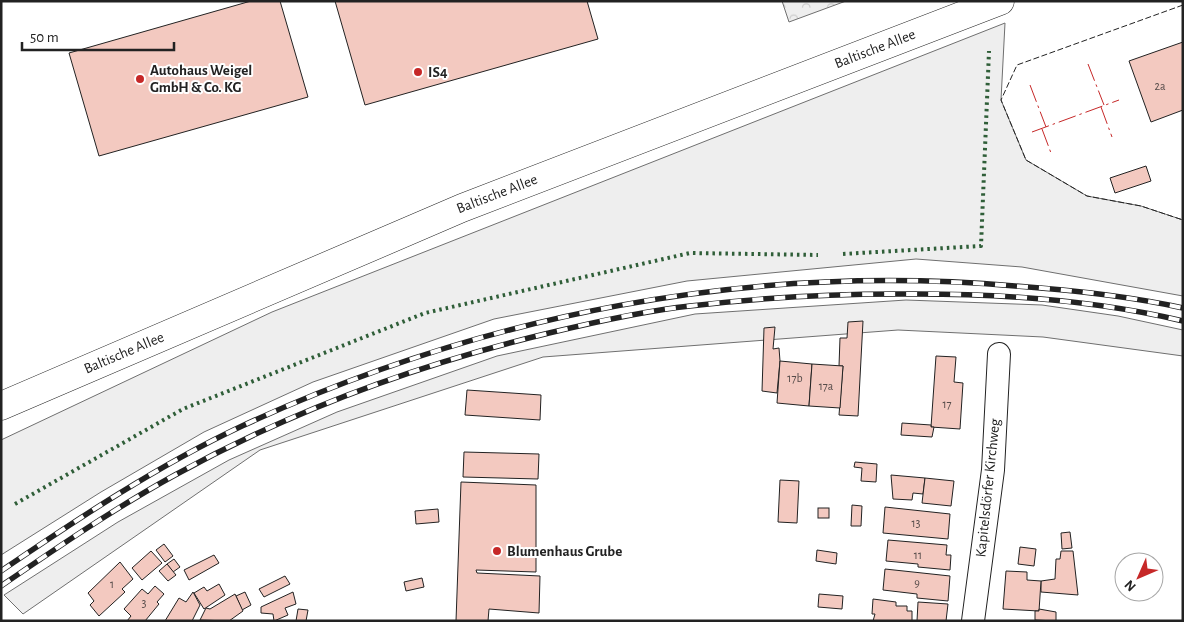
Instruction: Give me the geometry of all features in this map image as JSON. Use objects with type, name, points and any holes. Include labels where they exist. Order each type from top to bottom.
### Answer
[{"type":"main road","name":"Baltische Allee","points":[[1,406],[462,208],[1000,1]]},
{"type":"street","name":"Kapitelsdörfer Kirchweg","points":[[972,621],[993,470],[999,354]]},
{"type":"green space","points":[[782,1],[846,1],[789,22]]},
{"type":"green space","points":[[1005,23],[1001,100],[1026,160],[1087,196],[1141,206],[1183,220],[1183,296],[1022,267],[916,259],[687,281],[494,319],[313,382],[204,432],[101,492],[1,555],[1,440],[272,312]]},
{"type":"green space","points":[[906,300],[1042,305],[1118,316],[1183,330],[1183,356],[1043,337],[898,330],[543,357],[260,450],[23,614],[4,595],[118,522],[229,460],[337,412],[497,356],[695,314]]},
{"type":"building","points":[[251,1],[280,1],[308,97],[99,156],[69,53]]},
{"type":"building","name":"IS4","points":[[335,1],[587,1],[598,39],[365,105]]},
{"type":"building","points":[[1183,42],[1183,110],[1151,122],[1129,61]]},
{"type":"building","points":[[1146,166],[1151,181],[1115,193],[1110,178]]},
{"type":"building","points":[[863,321],[858,416],[839,415],[843,366],[839,366],[840,338],[847,338],[848,322]]},
{"type":"building","points":[[775,327],[773,349],[779,348],[780,361],[777,393],[762,391],[764,328]]},
{"type":"building","points":[[936,356],[956,357],[954,382],[963,383],[960,429],[931,427]]},
{"type":"building","points":[[780,361],[812,364],[809,406],[777,403]]},
{"type":"building","points":[[812,364],[843,366],[840,408],[809,406]]},
{"type":"building","points":[[467,390],[541,395],[540,420],[465,415]]},
{"type":"building","points":[[902,423],[931,425],[931,427],[934,427],[932,437],[901,435]]},
{"type":"building","points":[[464,452],[539,454],[538,479],[463,477]]},
{"type":"building","points":[[855,462],[877,464],[876,482],[861,481],[862,468],[854,467]]},
{"type":"building","points":[[891,475],[925,478],[923,494],[913,493],[912,500],[893,499]]},
{"type":"building","points":[[925,478],[954,481],[951,506],[922,503]]},
{"type":"building","points":[[780,480],[799,481],[797,523],[778,522]]},
{"type":"building","name":"Blumenhaus Grube","points":[[461,482],[536,485],[536,572],[476,570],[477,573],[540,576],[539,613],[489,609],[488,621],[456,621]]},
{"type":"building","points":[[852,505],[862,506],[861,526],[851,526]]},
{"type":"building","points":[[885,507],[950,514],[948,539],[883,533]]},
{"type":"building","points":[[818,508],[829,508],[829,518],[818,518]]},
{"type":"building","points":[[438,509],[439,522],[416,524],[415,511]]},
{"type":"building","points":[[1070,532],[1072,548],[1062,549],[1061,533]]},
{"type":"building","points":[[888,540],[947,545],[946,555],[951,555],[950,570],[886,561]]},
{"type":"building","points":[[164,544],[173,556],[165,562],[156,550]]},
{"type":"building","points":[[1020,547],[1036,549],[1034,566],[1018,564]]},
{"type":"building","points":[[817,550],[837,553],[836,564],[816,561]]},
{"type":"building","points":[[151,551],[162,563],[142,580],[132,568]]},
{"type":"building","points":[[1061,551],[1073,551],[1078,595],[1041,592],[1041,581],[1055,579],[1056,559],[1060,559]]},
{"type":"building","points":[[214,555],[219,563],[189,580],[184,570]]},
{"type":"building","points":[[174,559],[180,567],[173,572],[167,564]]},
{"type":"building","points":[[120,562],[133,579],[122,589],[125,592],[99,616],[90,605],[94,601],[88,593]]},
{"type":"building","points":[[167,564],[176,575],[168,581],[159,571]]},
{"type":"building","points":[[885,569],[950,576],[948,601],[917,598],[917,594],[883,590]]},
{"type":"building","points":[[1006,571],[1027,572],[1027,580],[1041,581],[1039,611],[1003,609]]},
{"type":"building","points":[[285,576],[290,584],[264,597],[259,589]]},
{"type":"building","points":[[422,578],[424,587],[406,591],[404,582]]},
{"type":"building","points":[[219,584],[225,595],[204,609],[194,593],[204,587],[207,591]]},
{"type":"building","points":[[155,586],[164,594],[157,602],[159,604],[145,621],[127,621],[131,616],[124,609],[142,589],[148,594]]},
{"type":"building","points":[[193,592],[200,605],[192,621],[165,621],[179,598],[186,602]]},
{"type":"building","points":[[245,592],[251,605],[242,610],[236,596]]},
{"type":"building","points":[[293,592],[296,604],[285,608],[288,615],[274,621],[273,614],[261,613],[261,607]]},
{"type":"building","points":[[235,594],[243,611],[229,621],[200,620],[206,608],[210,609]]},
{"type":"building","points":[[819,594],[843,596],[842,609],[818,607]]},
{"type":"building","points":[[873,599],[896,602],[896,606],[907,606],[907,611],[912,611],[912,621],[873,621],[875,614],[872,614]]},
{"type":"building","points":[[918,602],[948,604],[946,621],[917,621]]},
{"type":"building","points":[[298,609],[308,610],[306,621],[296,621]]},
{"type":"building","points":[[1039,609],[1056,612],[1056,621],[1035,620],[1035,611],[1039,611]]},
{"type":"railway","points":[[1,571],[89,512],[149,475],[242,426],[334,387],[428,354],[523,326],[620,305],[718,291],[816,282],[915,281],[1015,286],[1099,294],[1183,308]]},
{"type":"railway","points":[[1,586],[131,501],[175,475],[265,430],[358,391],[405,374],[500,345],[619,317],[672,308],[794,297],[932,294],[1040,299],[1112,307],[1183,321]]},
{"type":"hedge","points":[[843,254],[981,246],[989,51]]},
{"type":"hedge","points":[[15,504],[183,409],[425,313],[690,253],[818,255]]},
{"type":"fence","points":[[1183,5],[1017,65],[1001,100],[1026,160],[1087,196],[1141,206],[1183,220]]},
{"type":"power","points":[[1088,64],[1104,105]]},
{"type":"power","points":[[1030,85],[1046,127]]},
{"type":"power","points":[[1032,132],[1119,100]]},
{"type":"power","points":[[1101,107],[1112,137]]},
{"type":"power","points":[[1042,129],[1051,153]]},
{"type":"place","name":"IS4","points":[[418,72]]},
{"type":"place","name":"Autohaus Weigel GmbH & Co. KG","points":[[140,79]]},
{"type":"place","name":"Blumenhaus Grube","points":[[497,551]]}]
